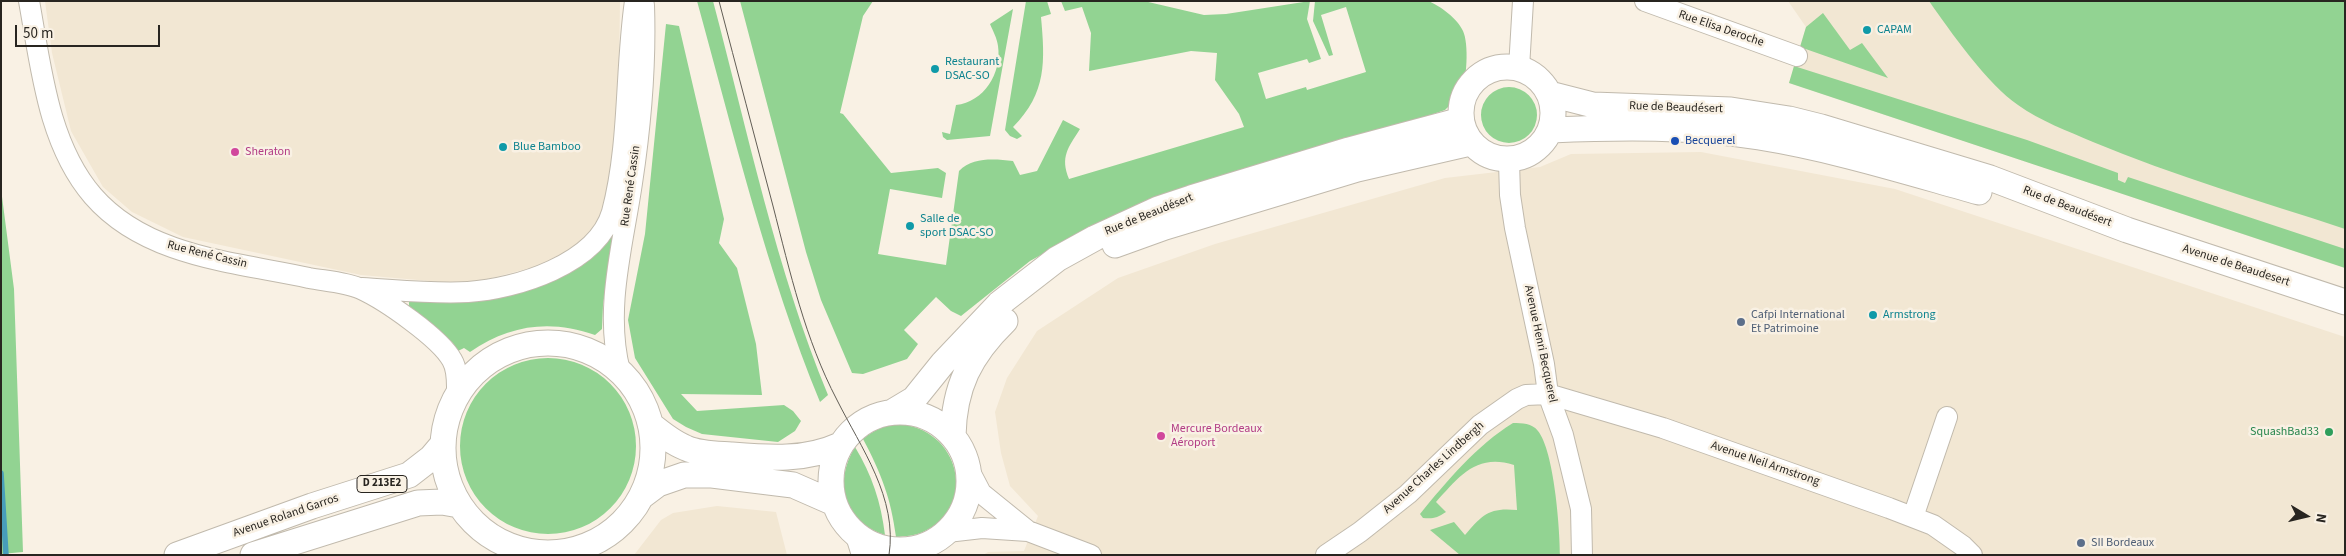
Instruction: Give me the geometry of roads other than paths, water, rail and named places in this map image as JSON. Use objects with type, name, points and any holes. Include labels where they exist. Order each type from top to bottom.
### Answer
[{"type":"main road","points":[[1501,67],[1519,68],[1531,73],[1542,81],[1550,94],[1554,112],[1551,130],[1542,146],[1527,156],[1509,161],[1488,156],[1470,143],[1461,120],[1462,102],[1470,85],[1484,73],[1501,67]]},
{"type":"main road","name":"Rue de Beaudésert","points":[[1550,94],[1593,105],[1689,107],[1731,110],[1789,118],[1845,133],[1990,178],[2127,230]]},
{"type":"main road","name":"Rue de Beaudésert","points":[[894,411],[914,399],[943,363],[1000,304],[1057,259],[1095,238],[1158,209],[1191,198],[1348,150],[1461,120]]},
{"type":"main road","name":"Rue de Beaudésert","points":[[1551,130],[1594,128],[1678,129],[1758,136],[1829,151],[2127,230]]},
{"type":"main road","name":"Rue de Beaudésert","points":[[953,436],[958,392],[973,360],[990,335],[1038,292],[1065,271],[1130,239],[1164,227],[1357,168],[1470,143]]},
{"type":"main road","name":"Avenue de Beaudesert","points":[[2127,230],[2345,302]]},
{"type":"main road","points":[[533,343],[564,343],[594,353],[620,371],[634,387],[644,405],[651,425],[653,462],[642,496],[628,518],[608,535],[585,547],[560,554],[535,553],[492,545],[459,505],[446,476],[442,445],[446,419],[457,394],[477,370],[503,352],[533,343]]},
{"type":"main road","points":[[894,411],[916,413],[936,421],[953,436],[963,452],[968,470],[968,493],[961,514],[947,532],[919,551],[890,550],[872,545],[859,545],[842,521],[834,503],[830,483],[831,470],[840,445],[853,429],[872,416],[894,411]]},
{"type":"main road","points":[[651,425],[666,437],[687,449],[716,454],[778,458],[823,452],[840,445]]},
{"type":"main road","name":"Avenue Roland Garros","points":[[177,555],[312,506],[409,474],[431,458],[442,445]]},
{"type":"main road","points":[[642,496],[658,484],[684,475],[712,476],[793,485],[834,503]]},
{"type":"main road","name":"Avenue Roland Garros","points":[[252,555],[418,503],[442,502],[459,505]]},
{"type":"street","name":"Rue René Cassin","points":[[29,1],[48,101],[62,146],[75,172],[93,196],[114,216],[153,240],[186,252],[360,288],[400,313],[444,349],[453,362],[457,394]]},
{"type":"street","points":[[360,288],[451,292],[503,288],[552,271],[576,258],[594,242],[605,228],[612,213],[619,180],[630,40],[635,1]]},
{"type":"street","name":"Rue René Cassin","points":[[620,371],[616,353],[613,313],[641,106],[645,39],[644,1]]},
{"type":"street","points":[[1519,68],[1523,1]]},
{"type":"street","name":"Rue Elisa Deroche","points":[[1645,1],[1797,56]]},
{"type":"street","name":"Avenue Henri Becquerel","points":[[1509,161],[1510,195],[1515,228],[1544,364],[1548,394],[1564,435],[1581,509],[1582,555]]},
{"type":"street","name":"Avenue Neil Armstrong","points":[[1548,394],[1663,428],[1913,517],[1933,525],[1963,546],[1972,555]]},
{"type":"street","name":"Avenue Charles Lindbergh","points":[[1326,555],[1360,532],[1408,494],[1480,425],[1522,397],[1548,394]]},
{"type":"street","points":[[1913,517],[1948,417]]},
{"type":"street","points":[[968,470],[981,493],[1028,531]]},
{"type":"street","points":[[947,532],[982,528],[1028,531],[1091,555]]},
{"type":"street","points":[[189,555],[226,537]]},
{"type":"waterway","points":[[1,473],[6,555]]},
{"type":"tram line","points":[[719,1],[799,305],[826,377],[866,455],[883,494],[888,513],[889,555]]},
{"type":"place","name":"CAPAM","points":[[1867,30]]},
{"type":"place","name":"Restaurant DSAC-SO","points":[[935,69]]},
{"type":"place","name":"Becquerel","points":[[1675,141]]},
{"type":"place","name":"Blue Bamboo","points":[[503,147]]},
{"type":"place","name":"Sheraton","points":[[235,152]]},
{"type":"place","name":"Salle de sport DSAC-SO","points":[[910,226]]},
{"type":"place","name":"Armstrong","points":[[1873,315]]},
{"type":"place","name":"Cafpi International Et Patrimoine","points":[[1741,322]]},
{"type":"place","name":"SquashBad33","points":[[2329,432]]},
{"type":"place","name":"Mercure Bordeaux Aéroport","points":[[1161,436]]},
{"type":"place","name":"SII Bordeaux","points":[[2081,543]]}]
